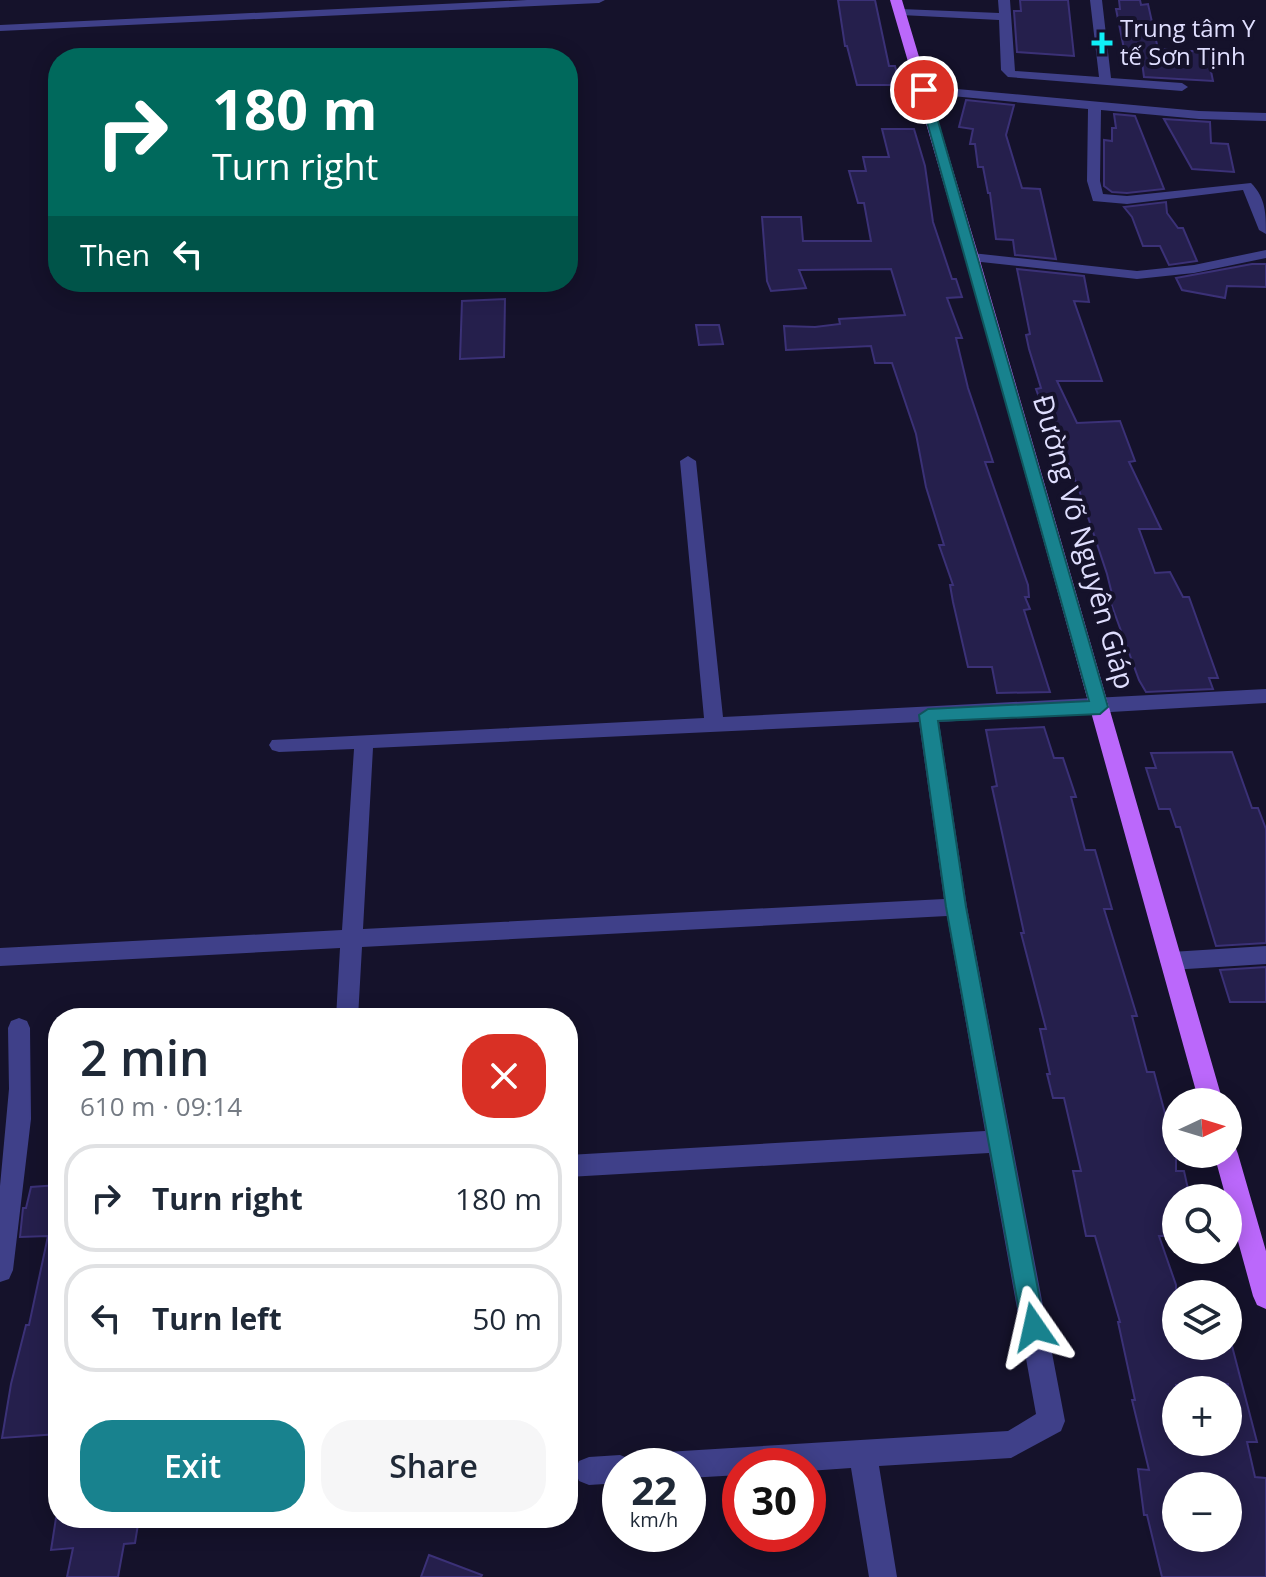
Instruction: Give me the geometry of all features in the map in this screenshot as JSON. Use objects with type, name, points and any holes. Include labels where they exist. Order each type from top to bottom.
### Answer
[{"type":"main road","name":"Đường Võ Nguyên Giáp","points":[[898,6],[1207,1088]]},
{"type":"main road","points":[[1230,1168],[1266,1296]]},
{"type":"street","points":[[0,28],[599,0]]},
{"type":"street","points":[[1004,0],[1007,70],[1012,74],[1182,87]]},
{"type":"street","points":[[1096,0],[1106,83]]},
{"type":"street","points":[[898,6],[1004,17]]},
{"type":"street","points":[[924,90],[1094,106],[1266,117]]},
{"type":"street","points":[[1094,106],[1098,126],[1093,187],[1098,198],[1127,200],[1246,186],[1253,193],[1266,230]]},
{"type":"street","points":[[972,257],[1137,275],[1194,269],[1266,254]]},
{"type":"street","points":[[688,461],[714,725]]},
{"type":"street","points":[[279,745],[1100,707],[1266,696]]},
{"type":"street","points":[[706,1464],[1011,1444],[1051,1421],[956,907],[928,715]]},
{"type":"street","points":[[348,1008],[364,742]]},
{"type":"street","points":[[0,957],[956,907]]},
{"type":"street","points":[[1171,961],[1266,955]]},
{"type":"street","points":[[0,1270],[19,1123],[22,1070],[19,1028]]},
{"type":"street","points":[[578,1165],[999,1141]]},
{"type":"street","points":[[863,1454],[883,1577]]},
{"type":"street","points":[[589,1471],[602,1470]]},
{"type":"building","points":[[838,0],[875,0],[889,66],[895,66],[900,85],[857,85],[845,46]]},
{"type":"building","points":[[1020,0],[1068,0],[1074,56],[1017,52],[1014,11],[1021,11]]},
{"type":"building","points":[[1119,0],[1140,0],[1141,5],[1148,4],[1158,49],[1207,52],[1213,81],[1144,77],[1141,54],[1125,54],[1116,9],[1120,9]]},
{"type":"building","points":[[966,100],[1014,105],[1006,135],[1022,188],[1040,189],[1056,259],[1015,255],[1013,240],[996,239],[983,167],[978,167],[975,144],[970,144],[973,129],[959,127]]},
{"type":"building","points":[[1114,114],[1135,116],[1164,189],[1127,193],[1112,192],[1104,186],[1104,140],[1112,141],[1112,128],[1116,128]]},
{"type":"building","points":[[1164,119],[1210,122],[1211,143],[1228,144],[1234,172],[1192,169]]},
{"type":"building","points":[[882,129],[914,129],[925,166],[933,222],[952,279],[956,279],[962,297],[947,298],[962,338],[956,338],[968,388],[993,462],[985,462],[1028,585],[1029,597],[1025,597],[1030,609],[1024,610],[1050,692],[997,693],[992,667],[968,667],[953,602],[950,585],[953,585],[939,545],[944,545],[926,487],[916,434],[892,363],[875,363],[871,346],[786,350],[784,326],[815,327],[840,324],[839,319],[905,315],[891,269],[799,270],[806,288],[771,291],[767,281],[762,217],[801,217],[803,241],[871,241],[864,203],[858,203],[849,171],[866,171],[863,157],[889,157]]},
{"type":"building","points":[[1166,202],[1167,213],[1178,228],[1183,228],[1197,261],[1169,265],[1160,246],[1143,246],[1132,217],[1124,207]]},
{"type":"building","points":[[1266,264],[1266,287],[1227,286],[1225,298],[1182,290],[1176,278]]},
{"type":"building","points":[[1017,269],[1084,276],[1089,302],[1074,301],[1102,381],[1057,381],[1077,423],[1120,421],[1135,461],[1129,462],[1161,529],[1139,529],[1155,573],[1170,572],[1183,597],[1189,597],[1218,678],[1209,678],[1213,689],[1146,692],[1139,680],[1109,598],[1113,598],[1107,574],[1078,487],[1056,433],[1052,433],[1036,389],[1041,388],[1026,335],[1030,334]]},
{"type":"building","points":[[505,299],[504,357],[460,359],[462,301]]},
{"type":"building","points":[[696,325],[719,325],[723,344],[699,345]]},
{"type":"building","points":[[1044,727],[1054,758],[1063,758],[1076,797],[1071,797],[1085,850],[1095,850],[1112,909],[1104,909],[1137,1016],[1132,1016],[1147,1072],[1154,1072],[1162,1102],[1162,1168],[1184,1171],[1187,1184],[1162,1184],[1162,1236],[1159,1236],[1162,1264],[1169,1264],[1174,1280],[1162,1280],[1162,1360],[1236,1360],[1240,1376],[1162,1376],[1162,1456],[1242,1456],[1242,1384],[1257,1442],[1247,1442],[1255,1477],[1266,1478],[1266,1577],[1162,1577],[1147,1515],[1144,1515],[1138,1469],[1149,1470],[1132,1400],[1135,1400],[1120,1322],[1095,1236],[1086,1236],[1073,1171],[1081,1171],[1064,1098],[1053,1098],[1047,1074],[1050,1074],[1040,1029],[1046,1029],[1021,933],[1024,933],[992,787],[997,786],[986,730]]},
{"type":"building","points":[[1232,752],[1252,808],[1258,808],[1266,829],[1266,943],[1216,946],[1180,827],[1176,827],[1170,809],[1159,809],[1146,768],[1156,768],[1151,753]]},
{"type":"building","points":[[1266,967],[1266,1002],[1230,1002],[1220,970]]},
{"type":"building","points":[[48,1186],[48,1236],[20,1237],[23,1208],[26,1208],[31,1187]]},
{"type":"building","points":[[48,1236],[48,1435],[2,1438],[11,1384],[26,1325],[29,1325]]},
{"type":"building","points":[[54,1528],[137,1528],[135,1543],[124,1544],[118,1577],[67,1577],[73,1548],[51,1550]]},
{"type":"building","points":[[429,1555],[482,1575],[421,1577]]},
{"type":"place","name":"Trung tâm Y tế Sơn Tịnh","points":[[1102,43]]},
{"type":"route","points":[[924,90],[1100,707],[928,715],[956,907],[1034,1327]]}]
